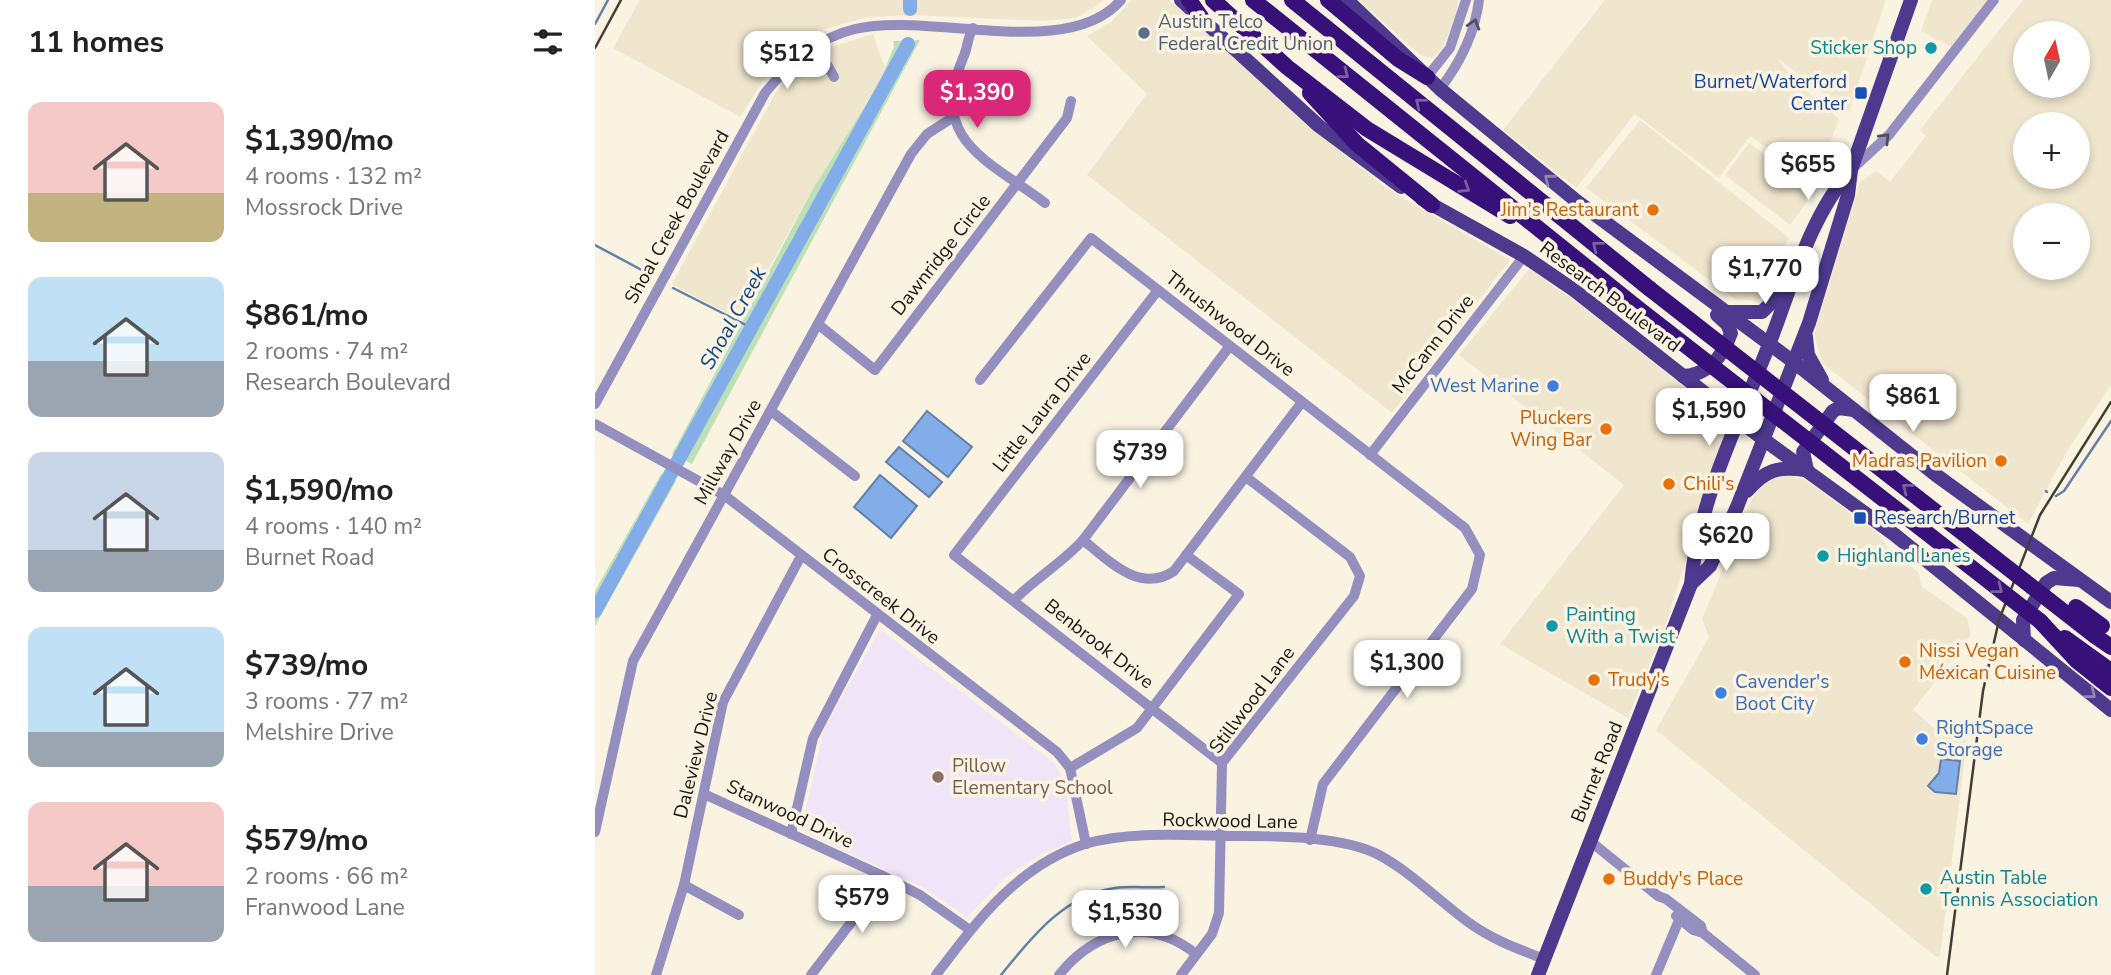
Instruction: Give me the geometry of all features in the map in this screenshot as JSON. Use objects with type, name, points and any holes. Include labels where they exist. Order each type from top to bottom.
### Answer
[{"type":"highway","points":[[1189,0],[1201,17]]},
{"type":"highway","points":[[1213,0],[1287,67],[1367,129],[1551,240]]},
{"type":"highway","points":[[1253,0],[1551,240],[2040,621],[2111,688]]},
{"type":"highway","points":[[1292,0],[1650,289],[2020,576],[2103,631],[2111,647]]},
{"type":"highway","points":[[1309,0],[1387,76]]},
{"type":"highway","points":[[1328,0],[1398,59],[1427,77]]},
{"type":"highway","points":[[1287,67],[1357,144],[1432,205]]},
{"type":"highway","points":[[2081,657],[2111,671]]},
{"type":"main road","name":"Research Boulevard","points":[[1181,0],[1329,134],[1382,175],[1524,256],[1574,290],[1738,420],[1895,535],[2111,710]]},
{"type":"main road","points":[[1346,0],[1440,89],[1574,199],[1826,387],[1936,475],[2111,602]]},
{"type":"main road","name":"Burnet Road","points":[[1691,584],[1710,566],[1794,363],[1848,195],[1851,170],[1911,0]]},
{"type":"main road","name":"Burnet Road","points":[[1538,975],[1691,584],[1693,555],[1738,420],[1833,189],[1851,170]]},
{"type":"main road","points":[[1682,279],[1687,293],[1727,324],[1731,333],[1708,369],[1699,375],[1683,376]]},
{"type":"main road","points":[[1725,312],[1762,312],[1770,307],[1793,281]]},
{"type":"main road","points":[[1806,331],[1808,355],[1826,387]]},
{"type":"main road","points":[[1739,500],[1758,478],[1772,469],[1807,470],[1803,452],[1833,411],[1839,408],[1855,411]]},
{"type":"main road","points":[[2024,640],[2023,620],[2046,583],[2054,578],[2081,580]]},
{"type":"street","name":"Shoal Creek Boulevard","points":[[595,404],[765,93],[787,67],[816,45],[836,35],[871,26],[1044,31],[1071,29],[1101,16],[1121,0]]},
{"type":"street","points":[[1427,77],[1450,48],[1466,0]]},
{"type":"street","points":[[1440,89],[1463,54],[1479,0]]},
{"type":"street","points":[[1851,170],[1889,135],[1994,0]]},
{"type":"street","points":[[973,28],[968,36],[967,51],[953,87],[952,118],[972,149],[1045,203]]},
{"type":"street","points":[[816,45],[834,77]]},
{"type":"street","name":"Dawnridge Circle","points":[[819,325],[875,370],[1067,118],[1071,101]]},
{"type":"street","name":"Millway Drive","points":[[595,832],[633,661],[911,154],[927,134],[952,118]]},
{"type":"street","name":"Thrushwood Drive","points":[[980,380],[1091,238],[1465,528],[1481,555],[1472,589],[1323,784],[1310,840]]},
{"type":"street","name":"McCann Drive","points":[[1370,455],[1524,256]]},
{"type":"street","name":"Little Laura Drive","points":[[954,555],[1158,290]]},
{"type":"street","points":[[1014,600],[1036,578],[1065,560],[1083,540],[1229,347]]},
{"type":"street","points":[[1083,540],[1125,573],[1144,579],[1163,579],[1174,571],[1187,555],[1302,402]]},
{"type":"street","points":[[771,411],[855,476]]},
{"type":"street","name":"Crosscreek Drive","points":[[595,425],[724,495],[1057,752],[1070,768]]},
{"type":"street","name":"Stillwood Lane","points":[[1181,975],[1212,934],[1219,913],[1222,763],[1355,596],[1360,576],[1350,557],[1246,477]]},
{"type":"street","name":"Benbrook Drive","points":[[954,555],[1222,763]]},
{"type":"street","points":[[1086,844],[1070,768],[1137,728],[1239,594],[1187,555]]},
{"type":"street","name":"Daleview Drive","points":[[656,975],[684,885],[723,702],[801,556]]},
{"type":"street","points":[[791,834],[813,738],[877,615]]},
{"type":"street","name":"Stanwood Drive","points":[[704,794],[881,875],[920,895],[970,930]]},
{"type":"street","name":"Rockwood Lane","points":[[936,975],[970,930],[1010,887],[1051,859],[1086,844],[1145,836],[1310,840],[1357,847],[1380,855],[1477,928],[1544,959]]},
{"type":"street","points":[[1590,841],[1658,896],[1660,903],[1681,916],[1755,975]]},
{"type":"street","points":[[811,975],[853,920],[881,875]]},
{"type":"street","points":[[684,885],[739,915]]},
{"type":"street","points":[[1656,975],[1681,916]]},
{"type":"street","points":[[1059,975],[1086,947],[1111,936],[1131,933],[1166,935],[1196,954]]},
{"type":"shaded area","points":[[640,0],[1105,0],[1076,18],[1042,21],[914,15],[868,17],[814,32],[769,72],[740,117],[613,48]]},
{"type":"shaded area","points":[[1132,0],[1169,0],[1307,124],[1386,188],[1510,260],[1392,413],[1087,175],[1147,94],[1087,36],[1111,22]]},
{"type":"shaded area","points":[[1359,0],[1458,0],[1456,18],[1441,50],[1432,58],[1421,55]]},
{"type":"shaded area","points":[[1605,0],[1886,0],[1849,112],[1777,58],[1793,79],[1839,119],[1815,183],[1796,174],[1768,148],[1750,136],[1719,178],[1635,114],[1576,188],[1503,130]]},
{"type":"shaded area","points":[[1932,0],[1989,0],[1953,48],[1921,31]]},
{"type":"shaded area","points":[[2023,0],[2111,0],[2111,385],[2067,451],[2028,524],[1822,363],[1814,334],[1860,182],[1876,171],[1890,182],[1926,136],[1920,130]]},
{"type":"shaded area","points":[[873,34],[885,68],[879,84],[814,187],[740,320],[672,284],[776,92],[797,70],[831,47]]},
{"type":"shaded area","points":[[1640,120],[1789,238],[1776,260],[1773,289],[1757,301],[1735,299],[1586,188]]},
{"type":"shaded area","points":[[1749,143],[1814,192],[1790,225],[1725,175]]},
{"type":"shaded area","points":[[1529,269],[1585,308],[1719,415],[1725,437],[1665,627],[1628,718],[1500,644],[1624,485],[1459,355]]},
{"type":"shaded area","points":[[1781,474],[1804,479],[1877,532],[1888,548],[1919,573],[1921,586],[1967,618],[1971,635],[1913,710],[1945,737],[1967,740],[1940,956],[1936,957],[1656,730],[1709,637],[1702,619],[1753,497],[1761,485]]},
{"type":"shaded area","name":"Pillow Elementary School","points":[[880,629],[1054,763],[1065,782],[1072,841],[1040,855],[1005,878],[967,917],[924,888],[807,833],[802,825],[824,729]]},
{"type":"green space","points":[[920,40],[692,464],[672,454],[814,187],[879,84],[894,47],[893,41]]},
{"type":"green space","points":[[661,474],[676,481],[595,626],[595,591]]},
{"type":"water","points":[[927,411],[972,447],[948,477],[903,441]]},
{"type":"water","points":[[899,447],[942,482],[929,497],[886,462]]},
{"type":"water","points":[[880,475],[917,506],[891,538],[854,507]]},
{"type":"water","points":[[1941,759],[1960,761],[1956,794],[1935,792],[1928,786],[1939,773]]},
{"type":"waterway","points":[[595,24],[608,0]]},
{"type":"waterway","name":"Shoal Creek","points":[[910,0],[910,9]]},
{"type":"waterway","name":"Shoal Creek","points":[[595,611],[908,44]]},
{"type":"waterway","points":[[595,245],[651,275]]},
{"type":"waterway","points":[[673,288],[752,328]]},
{"type":"waterway","points":[[2056,496],[2064,491],[2111,421]]},
{"type":"waterway","points":[[1001,975],[1050,920],[1080,899],[1115,888],[1164,887]]},
{"type":"railway","points":[[595,48],[621,0]]},
{"type":"railway","points":[[1947,975],[1983,691],[1999,620],[2040,515],[2111,402]]},
{"type":"place","name":"Austin Telco Federal Credit Union","points":[[1144,33]]},
{"type":"place","name":"Sticker Shop","points":[[1931,48]]},
{"type":"place","name":"Burnet/Waterford Center","points":[[1861,93]]},
{"type":"place","name":"Jim's Restaurant","points":[[1653,210]]},
{"type":"place","name":"West Marine","points":[[1553,386]]},
{"type":"place","name":"Pluckers Wing Bar","points":[[1606,429]]},
{"type":"place","name":"Madras Pavilion","points":[[2001,461]]},
{"type":"place","name":"Chili's","points":[[1669,484]]},
{"type":"place","name":"Research/Burnet","points":[[1860,518]]},
{"type":"place","name":"Highland Lanes","points":[[1823,556]]},
{"type":"place","name":"Painting With a Twist","points":[[1552,626]]},
{"type":"place","name":"Nissi Vegan Méxican Cuisine","points":[[1905,662]]},
{"type":"place","name":"Trudy's","points":[[1594,680]]},
{"type":"place","name":"Cavender's Boot City","points":[[1721,693]]},
{"type":"place","name":"RightSpace Storage","points":[[1922,739]]},
{"type":"place","name":"Pillow Elementary School","points":[[938,777]]},
{"type":"place","name":"Buddy's Place","points":[[1609,879]]},
{"type":"place","name":"Austin Table Tennis Association","points":[[1926,889]]}]
